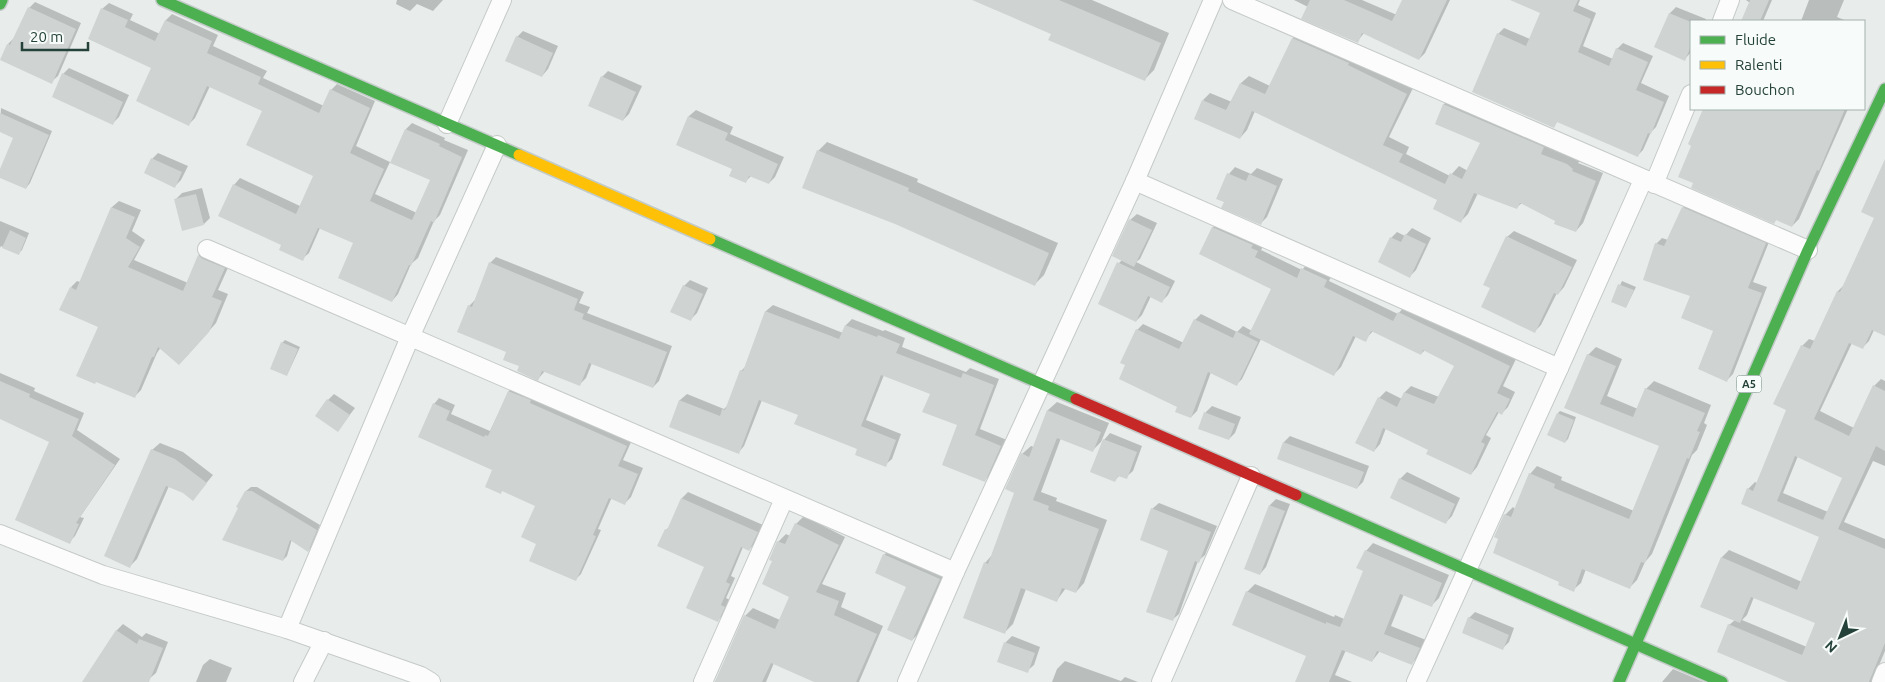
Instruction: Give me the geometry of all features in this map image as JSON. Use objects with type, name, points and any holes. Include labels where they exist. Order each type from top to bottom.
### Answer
[{"type":"street","points":[[0,4],[2,0]]},
{"type":"street","points":[[162,0],[1722,682]]},
{"type":"street","points":[[447,124],[502,0]]},
{"type":"street","points":[[907,682],[955,572],[1135,181],[1213,0]]},
{"type":"street","points":[[1232,0],[1808,250]]},
{"type":"street","points":[[1722,20],[1730,0]]},
{"type":"street","name":"A5","points":[[1619,682],[1808,250],[1878,124],[1885,89]]},
{"type":"street","points":[[1416,682],[1559,368],[1690,96]]},
{"type":"street","points":[[287,629],[410,337],[497,145]]},
{"type":"street","points":[[1135,181],[1559,368]]},
{"type":"street","points":[[207,250],[955,572]]},
{"type":"street","points":[[1161,682],[1251,476]]},
{"type":"street","points":[[703,682],[784,499]]},
{"type":"street","points":[[0,534],[103,575],[287,629],[422,676],[431,682]]},
{"type":"street","points":[[303,682],[324,642]]},
{"type":"street","points":[[1881,682],[1885,672]]},
{"type":"building","points":[[972,0],[1059,0],[1161,43],[1145,81],[1048,40],[1051,34]]},
{"type":"building","points":[[1310,0],[1344,0],[1392,21],[1402,0],[1447,0],[1419,60],[1362,33],[1358,43],[1301,19]]},
{"type":"building","points":[[1510,0],[1578,0],[1573,11],[1591,19],[1578,52],[1609,66],[1616,48],[1648,62],[1636,90],[1664,102],[1651,134],[1648,133],[1638,157],[1557,122],[1554,128],[1472,92],[1497,33],[1526,46],[1540,13]]},
{"type":"building","points":[[1750,0],[1769,0],[1760,20],[1741,20]]},
{"type":"building","points":[[28,7],[76,29],[52,84],[0,60],[7,44],[10,45]]},
{"type":"building","points":[[101,8],[128,20],[125,27],[155,41],[165,20],[212,41],[207,53],[261,77],[258,84],[319,113],[330,89],[370,108],[350,153],[384,169],[370,201],[412,220],[430,180],[390,163],[405,129],[440,144],[439,146],[462,157],[434,223],[431,221],[411,266],[409,265],[392,302],[338,278],[353,243],[318,228],[303,261],[279,250],[281,245],[218,216],[233,184],[296,214],[313,176],[246,145],[262,111],[207,86],[189,126],[136,101],[151,68],[88,39]]},
{"type":"building","points":[[1669,13],[1690,22],[1690,48],[1685,61],[1654,47]]},
{"type":"building","points":[[516,36],[553,53],[542,77],[505,61]]},
{"type":"building","points":[[1292,38],[1349,63],[1348,65],[1407,94],[1383,145],[1403,154],[1399,162],[1445,184],[1450,173],[1462,179],[1480,143],[1435,124],[1443,104],[1544,147],[1541,154],[1567,164],[1573,169],[1572,171],[1596,181],[1576,232],[1554,224],[1555,221],[1520,203],[1517,209],[1474,193],[1461,223],[1433,209],[1437,200],[1252,111],[1240,139],[1194,119],[1202,100],[1226,110],[1240,83],[1265,94]]},
{"type":"building","points":[[62,73],[123,102],[113,125],[52,97]]},
{"type":"building","points":[[601,76],[636,92],[623,121],[588,106]]},
{"type":"building","points":[[1703,110],[1845,110],[1819,171],[1817,170],[1792,227],[1776,220],[1774,224],[1691,188],[1693,183],[1678,177],[1691,146],[1688,144]]},
{"type":"building","points":[[0,113],[49,135],[26,189],[0,178],[0,169],[13,138],[0,132]]},
{"type":"building","points":[[688,116],[728,133],[725,140],[778,164],[769,184],[749,176],[746,183],[729,176],[732,169],[676,145]]},
{"type":"building","points":[[817,150],[909,188],[908,191],[1049,253],[1035,286],[895,224],[802,188]]},
{"type":"building","points":[[151,158],[182,172],[175,188],[144,173]]},
{"type":"building","points":[[1885,159],[1885,336],[1872,330],[1863,349],[1849,343],[1814,419],[1849,436],[1873,385],[1885,391],[1885,451],[1876,446],[1838,529],[1885,549],[1885,643],[1869,682],[1788,682],[1717,652],[1728,624],[1802,655],[1815,623],[1751,597],[1740,623],[1700,607],[1721,557],[1797,590],[1819,537],[1741,504],[1747,488],[1753,491],[1786,410],[1773,404],[1801,345],[1810,349],[1837,291],[1840,292],[1874,218],[1861,212]],"holes":[[[1795,456],[1842,478],[1823,520],[1777,501]]]},
{"type":"building","points":[[1227,173],[1246,181],[1249,174],[1277,186],[1261,225],[1221,208],[1224,202],[1216,199]]},
{"type":"building","points":[[196,194],[204,225],[182,231],[174,199]]},
{"type":"building","points":[[111,207],[135,217],[126,238],[140,247],[128,267],[183,291],[198,255],[225,268],[212,297],[222,301],[209,332],[179,365],[158,347],[135,398],[76,376],[98,327],[59,310],[70,287],[76,290]]},
{"type":"building","points":[[1682,207],[1766,243],[1748,288],[1762,293],[1727,382],[1698,369],[1713,331],[1681,318],[1690,296],[1643,280],[1655,243],[1664,246]]},
{"type":"building","points":[[1129,219],[1152,230],[1134,267],[1112,256]]},
{"type":"building","points":[[1212,227],[1253,245],[1251,248],[1258,251],[1255,257],[1297,278],[1301,268],[1327,280],[1324,287],[1393,321],[1398,312],[1510,366],[1497,393],[1510,399],[1502,415],[1497,412],[1481,442],[1485,444],[1471,475],[1426,454],[1428,450],[1383,428],[1374,452],[1355,443],[1378,397],[1397,407],[1404,392],[1434,404],[1454,366],[1423,350],[1421,355],[1371,331],[1366,342],[1353,336],[1334,376],[1249,334],[1271,289],[1199,254]]},
{"type":"building","points":[[10,230],[26,238],[19,255],[2,248]]},
{"type":"building","points":[[1405,234],[1426,244],[1410,278],[1378,262],[1390,237],[1401,242]]},
{"type":"building","points":[[1506,236],[1572,267],[1558,295],[1554,293],[1535,333],[1481,307],[1490,288],[1483,285]]},
{"type":"building","points":[[489,262],[578,299],[574,310],[584,314],[582,319],[667,352],[653,388],[589,363],[580,386],[542,371],[538,381],[517,371],[519,366],[503,360],[506,352],[457,332],[468,305],[472,307]]},
{"type":"building","points":[[1117,262],[1170,287],[1162,303],[1148,296],[1136,322],[1098,304]]},
{"type":"building","points":[[1618,284],[1634,290],[1626,308],[1611,302]]},
{"type":"building","points":[[683,285],[703,294],[691,321],[670,312]]},
{"type":"building","points":[[765,311],[839,339],[845,325],[877,337],[878,335],[900,344],[896,353],[961,378],[963,373],[994,385],[975,435],[1001,446],[985,482],[942,465],[957,425],[922,412],[930,394],[881,375],[861,426],[896,440],[886,467],[855,455],[857,449],[794,424],[798,415],[759,400],[739,454],[669,427],[679,400],[720,416],[722,409],[725,410],[740,370],[743,371]]},
{"type":"building","points":[[1194,319],[1233,338],[1236,331],[1258,342],[1237,386],[1208,372],[1191,418],[1175,412],[1177,407],[1119,379],[1125,365],[1120,363],[1136,329],[1179,349]]},
{"type":"building","points":[[281,342],[298,349],[287,376],[270,369]]},
{"type":"building","points":[[1587,354],[1616,366],[1600,404],[1633,417],[1645,388],[1705,413],[1697,431],[1700,432],[1689,459],[1687,458],[1645,563],[1641,562],[1630,589],[1582,569],[1574,592],[1558,585],[1559,582],[1493,553],[1498,539],[1494,537],[1504,514],[1511,517],[1529,473],[1555,484],[1554,488],[1629,519],[1659,446],[1564,408]]},
{"type":"building","points":[[0,381],[30,394],[29,397],[79,419],[72,436],[115,465],[76,523],[79,524],[70,544],[15,520],[49,442],[0,419]]},
{"type":"building","points":[[508,391],[531,400],[530,403],[627,446],[618,466],[638,474],[625,505],[609,498],[593,535],[596,536],[576,581],[529,561],[536,544],[521,537],[535,506],[502,491],[501,494],[485,487],[492,470],[418,437],[433,403],[450,411],[446,420],[484,437],[485,435],[488,436]]},
{"type":"building","points":[[327,399],[350,415],[338,432],[315,416]]},
{"type":"building","points":[[1047,410],[1101,432],[1093,452],[1057,438],[1033,500],[1049,506],[1048,510],[1099,529],[1076,593],[1062,588],[1057,602],[1021,588],[1005,634],[963,618],[984,562],[988,564],[1014,493],[1005,489],[1021,453],[1029,457]]},
{"type":"building","points":[[1204,412],[1235,424],[1229,440],[1198,429]]},
{"type":"building","points":[[1557,413],[1574,420],[1565,443],[1547,435]]},
{"type":"building","points":[[1103,439],[1137,452],[1127,479],[1118,476],[1115,482],[1090,472]]},
{"type":"building","points":[[1283,442],[1364,472],[1357,489],[1277,459]]},
{"type":"building","points":[[151,449],[175,459],[207,483],[193,501],[183,493],[166,486],[130,568],[104,556]]},
{"type":"building","points":[[1399,478],[1455,504],[1446,524],[1390,498]]},
{"type":"building","points":[[245,491],[252,491],[317,530],[308,552],[290,540],[283,561],[222,540]]},
{"type":"building","points":[[681,498],[758,532],[749,551],[741,547],[726,582],[730,584],[721,605],[725,607],[718,622],[686,608],[704,567],[657,546],[665,529],[667,530]]},
{"type":"building","points":[[1269,505],[1285,511],[1260,575],[1244,569]]},
{"type":"building","points":[[1151,508],[1211,532],[1199,563],[1195,561],[1173,621],[1146,612],[1168,551],[1140,540]]},
{"type":"building","points":[[795,523],[839,545],[816,592],[839,601],[834,615],[877,634],[856,682],[814,682],[771,663],[762,682],[715,682],[744,615],[775,629],[789,597],[762,584],[772,561],[769,560],[777,541],[785,544]]},
{"type":"building","points":[[1365,550],[1442,583],[1432,607],[1400,594],[1384,634],[1420,648],[1412,665],[1377,651],[1372,662],[1342,650],[1329,682],[1295,682],[1306,656],[1232,625],[1246,591],[1326,624],[1326,622],[1340,627],[1363,571],[1356,568]]},
{"type":"building","points":[[883,554],[940,579],[912,641],[887,630],[906,587],[875,573]]},
{"type":"building","points":[[1468,617],[1509,635],[1503,650],[1462,633]]},
{"type":"building","points":[[116,630],[137,644],[139,639],[163,648],[149,682],[82,682]]},
{"type":"building","points":[[1004,642],[1035,653],[1028,673],[997,662]]},
{"type":"traffic: fast","points":[[0,4],[2,0]]},
{"type":"traffic: fast","points":[[162,0],[519,155]]},
{"type":"traffic: fast","points":[[1619,682],[1808,250],[1885,89]]},
{"type":"traffic: fast","points":[[710,239],[1076,399]]},
{"type":"traffic: fast","points":[[1296,495],[1722,682]]},
{"type":"traffic: slow","points":[[519,155],[710,239]]},
{"type":"traffic: jam","points":[[1076,399],[1296,495]]}]
